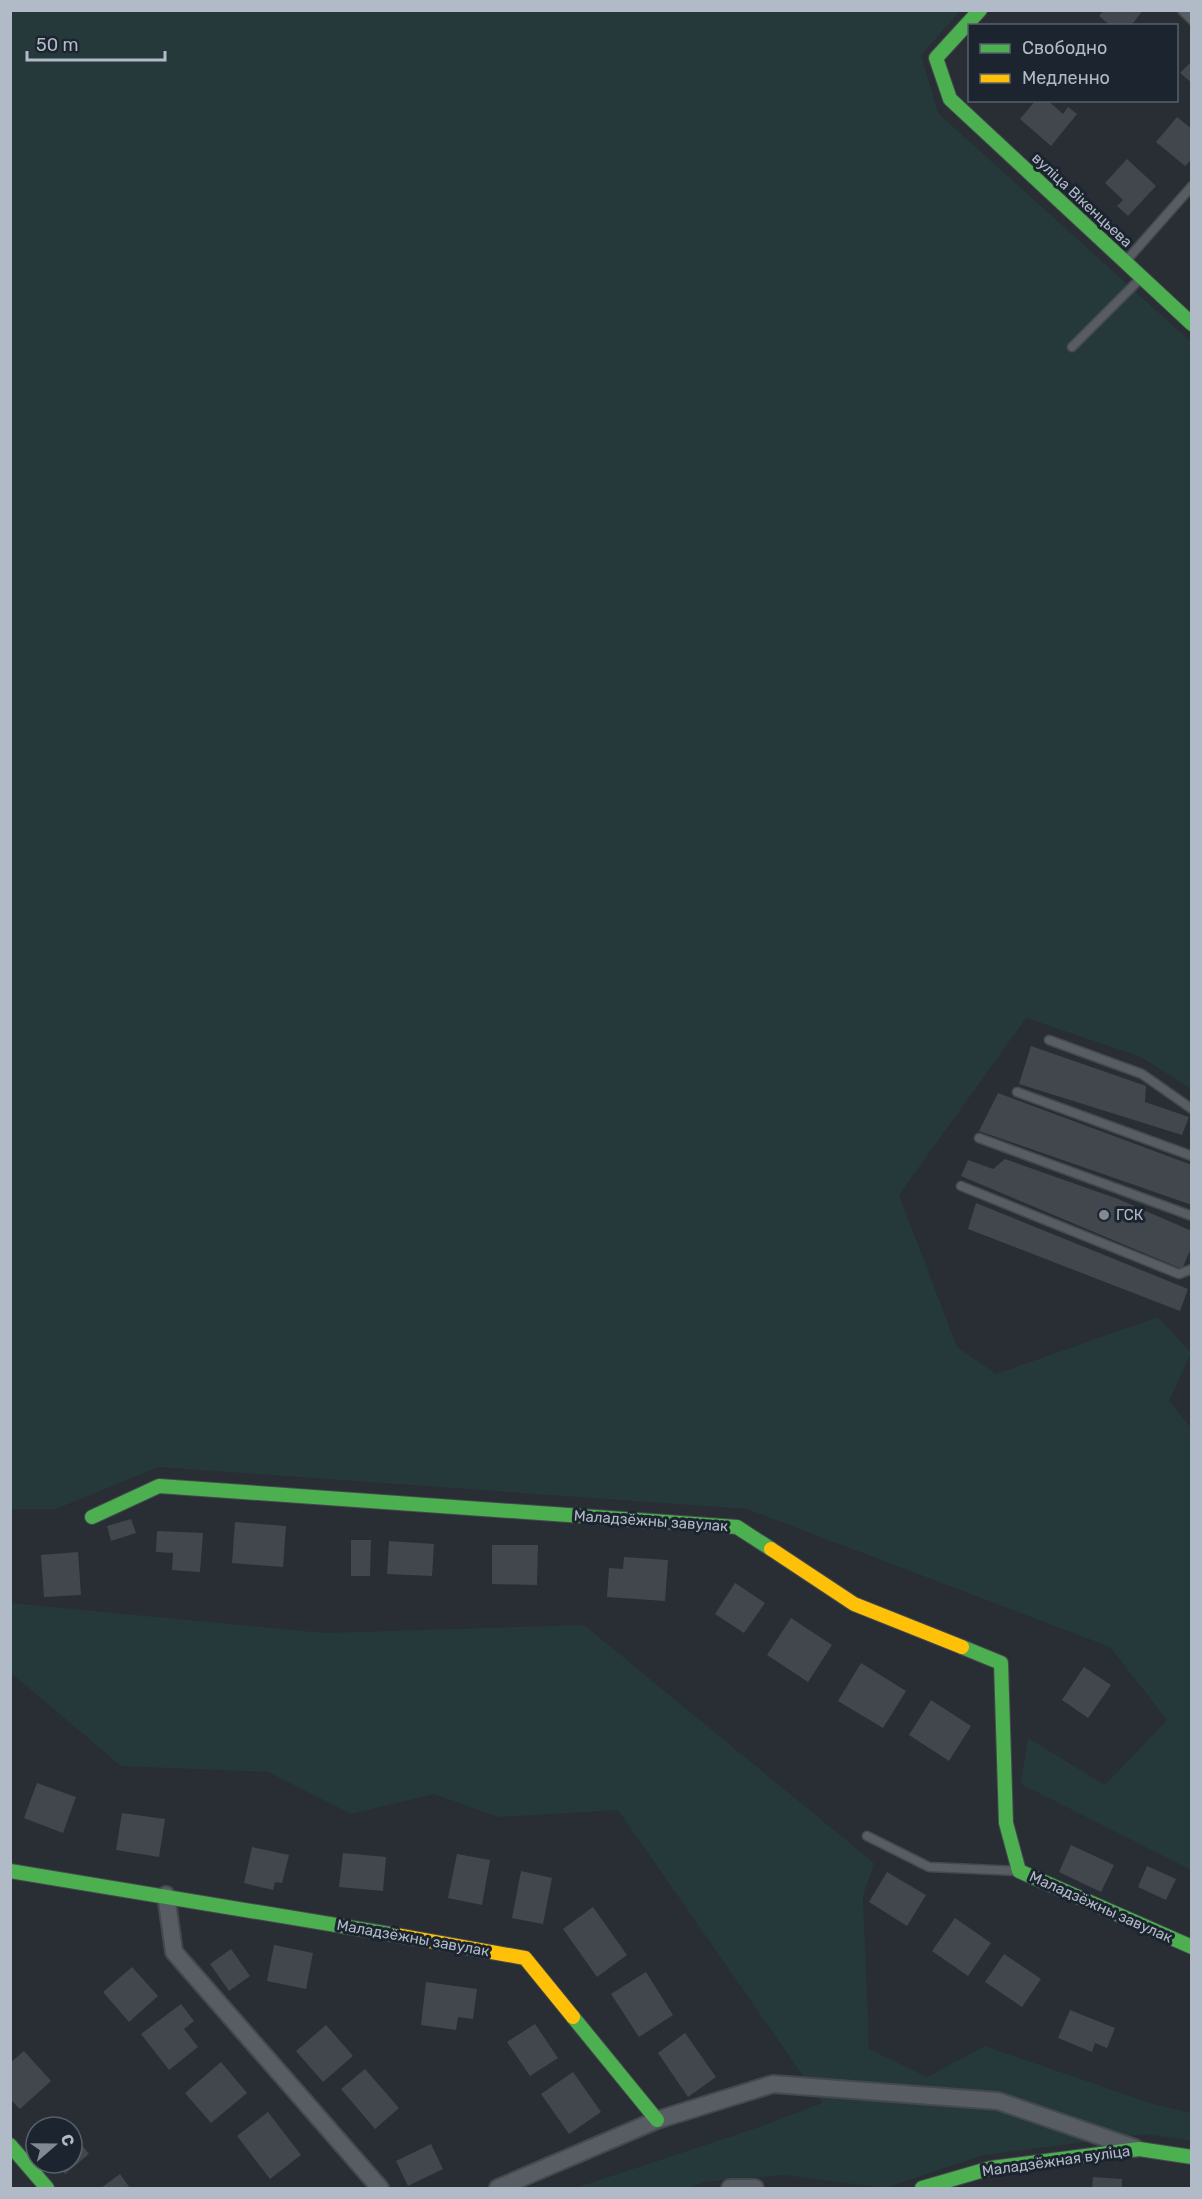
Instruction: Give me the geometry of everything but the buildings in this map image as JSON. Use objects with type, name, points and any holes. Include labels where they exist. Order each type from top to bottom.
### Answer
[{"type":"street","name":"вуліца Вікенцьева","points":[[980,10],[936,58],[950,99],[1191,324]]},
{"type":"street","name":"Маладзёжны завулак","points":[[92,1517],[159,1486],[737,1527],[854,1604],[1001,1662],[1006,1823],[1019,1871],[1191,1947]]},
{"type":"street","name":"Маладзёжны завулак","points":[[10,1871],[166,1895],[525,1958],[657,2120]]},
{"type":"street","points":[[166,1895],[174,1952],[380,2188]]},
{"type":"street","points":[[498,2188],[657,2120],[773,2085],[998,2101],[1139,2149]]},
{"type":"street","points":[[10,2145],[47,2188]]},
{"type":"street","name":"Маладзёжная вуліца","points":[[922,2188],[991,2168],[1139,2149],[1191,2157]]},
{"type":"street","points":[[730,2188],[755,2188]]},
{"type":"lane","points":[[1182,10],[1191,20]]},
{"type":"lane","points":[[1125,263],[1191,186]]},
{"type":"lane","points":[[1072,347],[1142,278]]},
{"type":"lane","points":[[1049,1040],[1142,1074],[1191,1109]]},
{"type":"lane","points":[[1017,1092],[1191,1156]]},
{"type":"lane","points":[[979,1138],[1191,1216]]},
{"type":"lane","points":[[961,1186],[1179,1274],[1191,1269]]},
{"type":"lane","points":[[867,1836],[929,1867],[1019,1871]]},
{"type":"shaded area","points":[[11,11],[960,11],[921,55],[938,113],[1191,342],[1191,1089],[1141,1057],[1026,1018],[899,1195],[957,1347],[996,1374],[1158,1317],[1191,1353],[1169,1401],[1192,1429],[1191,1870],[1021,1784],[1028,1738],[1105,1785],[1167,1720],[1110,1647],[747,1509],[159,1467],[56,1509],[11,1509]]},
{"type":"shaded area","points":[[10,1603],[325,1633],[584,1625],[874,1863],[863,1896],[869,2049],[927,2077],[985,2046],[1153,2104],[1191,2113],[1191,2141],[1147,2134],[984,2155],[885,2188],[784,2175],[705,2182],[689,2188],[575,2188],[754,2129],[822,2103],[618,1810],[498,1817],[434,1794],[351,1814],[268,1772],[121,1766],[11,1673]]},
{"type":"traffic: fast","points":[[980,10],[936,58],[950,99],[1192,324]]},
{"type":"traffic: fast","points":[[92,1517],[159,1486],[737,1527],[771,1549]]},
{"type":"traffic: fast","points":[[962,1647],[1001,1663],[1006,1823],[1019,1871],[1192,1947]]},
{"type":"traffic: fast","points":[[10,1871],[396,1935]]},
{"type":"traffic: fast","points":[[573,2017],[657,2120]]},
{"type":"traffic: fast","points":[[10,2145],[47,2188]]},
{"type":"traffic: fast","points":[[922,2188],[991,2168],[1139,2149],[1192,2157]]},
{"type":"traffic: slow","points":[[771,1549],[854,1604],[962,1647]]},
{"type":"traffic: slow","points":[[396,1935],[525,1958],[573,2017]]},
{"type":"place","name":"ГСК","points":[[1104,1215]]}]
